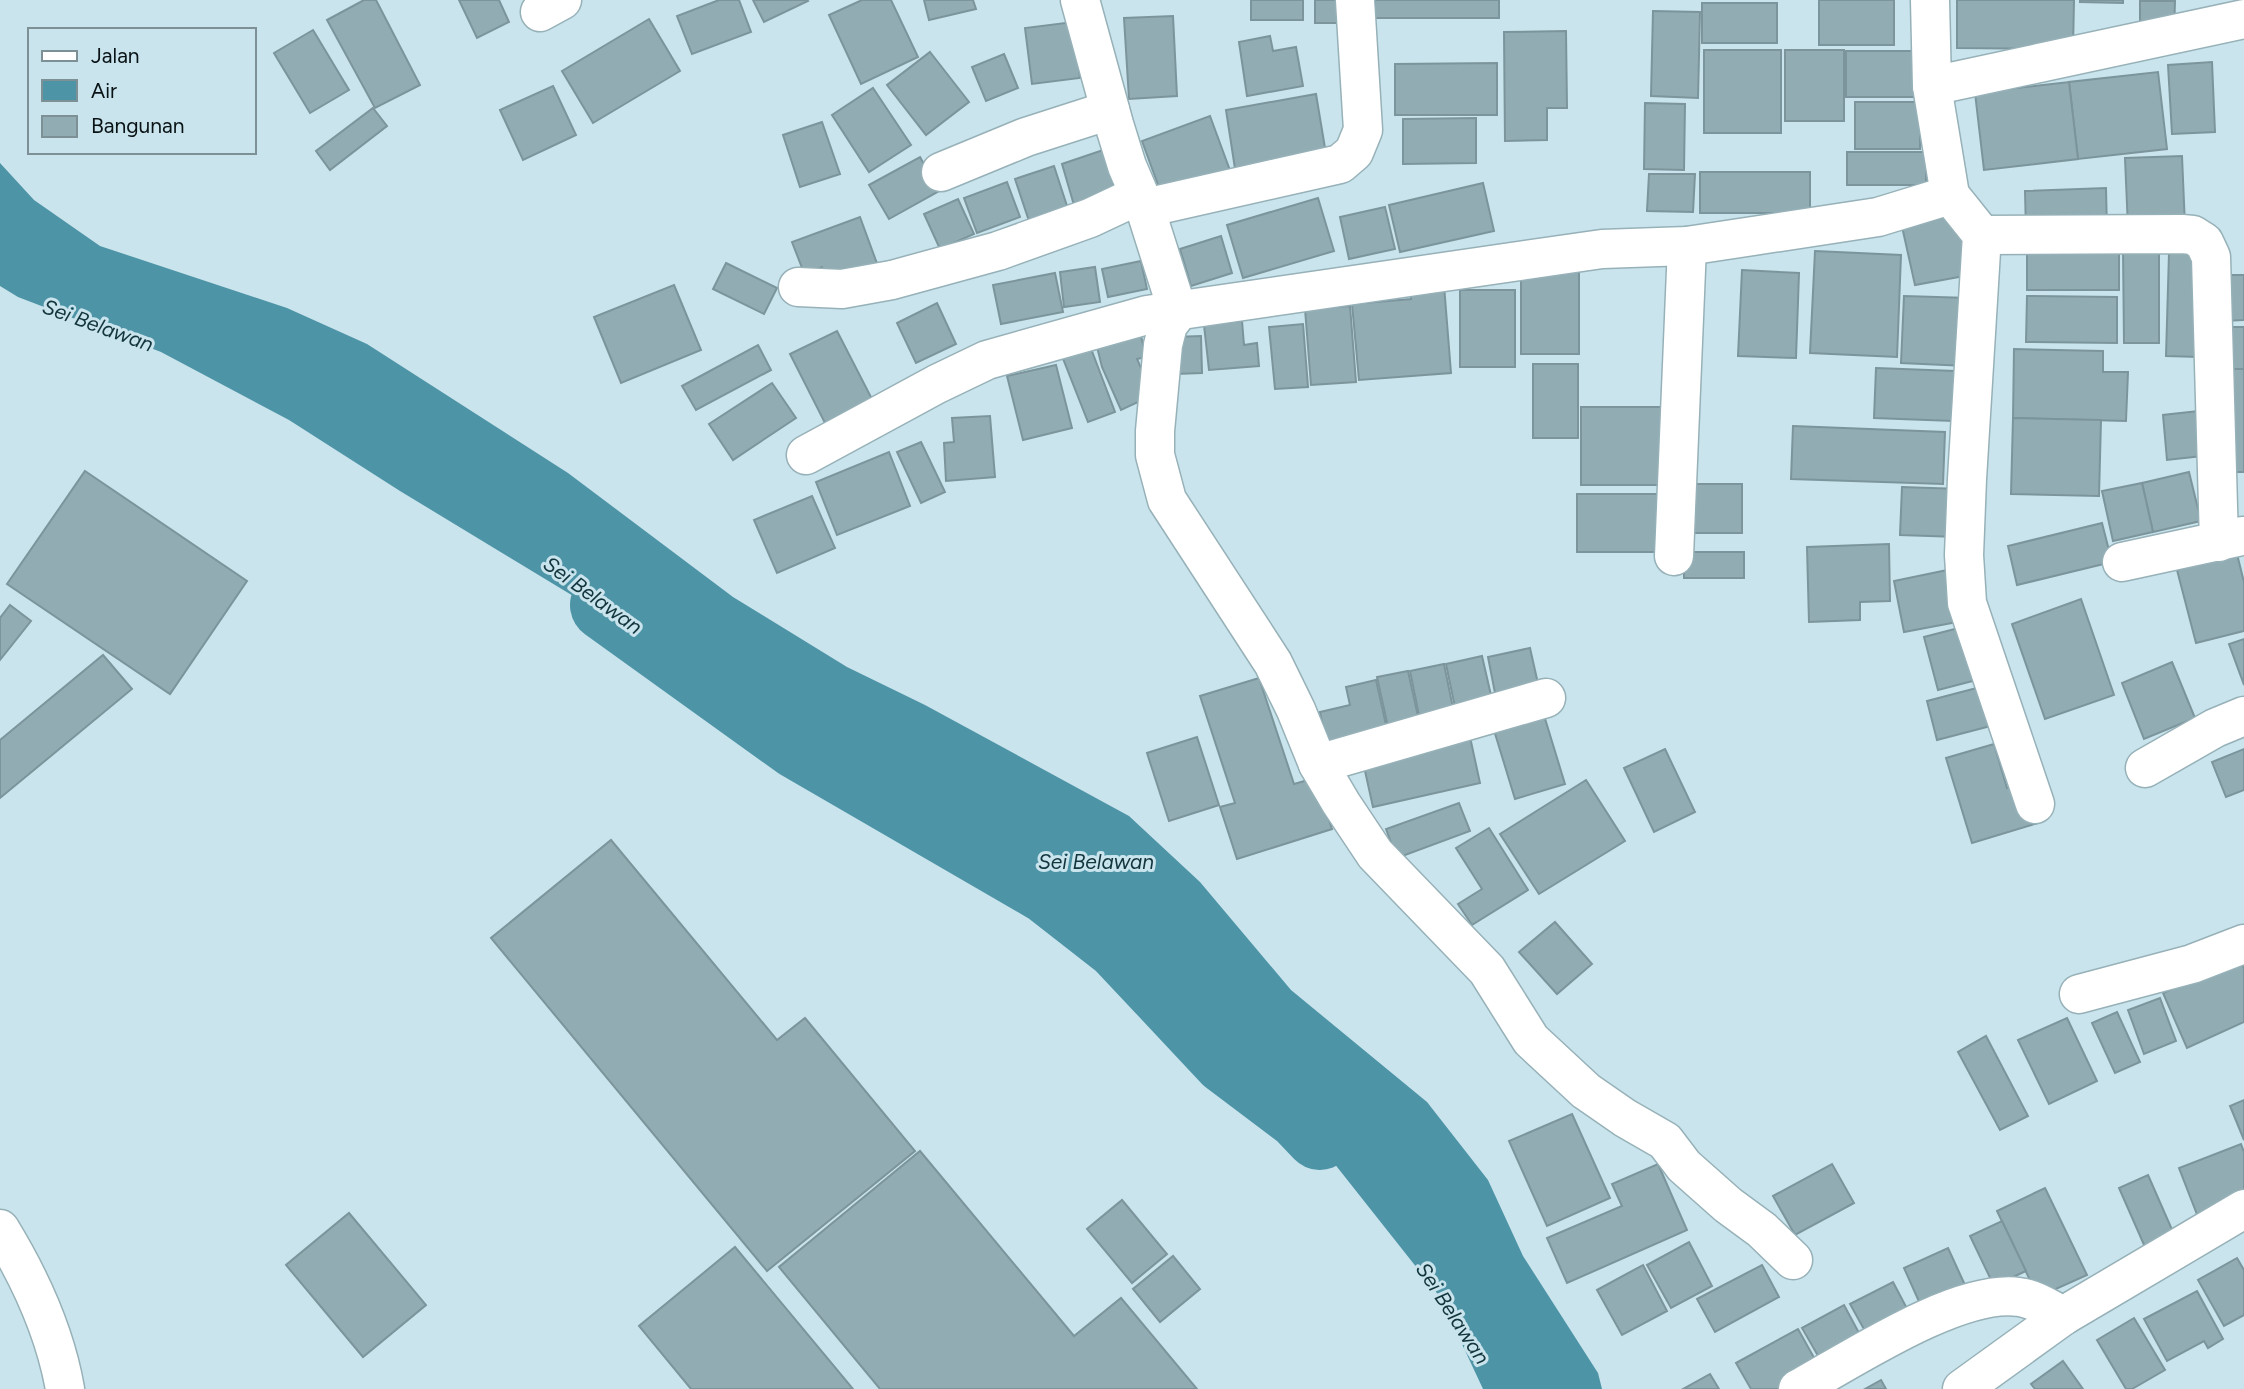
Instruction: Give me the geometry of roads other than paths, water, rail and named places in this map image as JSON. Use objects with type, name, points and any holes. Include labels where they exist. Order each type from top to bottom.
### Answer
[{"type":"street","points":[[1080,0],[1127,166],[1142,202],[1178,312]]},
{"type":"street","points":[[798,287],[842,289],[892,280],[998,251],[1142,202],[1340,164],[1354,152],[1363,130],[1355,0]]},
{"type":"street","points":[[1930,0],[1932,86],[1950,195],[1982,235],[1967,492],[1967,603],[2035,804]]},
{"type":"street","points":[[1932,86],[2244,19]]},
{"type":"street","points":[[941,172],[1026,137],[1110,110]]},
{"type":"street","points":[[806,455],[937,384],[988,360],[1147,316],[1602,250],[1686,246],[1878,217],[1950,195]]},
{"type":"street","points":[[1982,235],[2193,235],[2204,242],[2211,257],[2231,539],[2122,562]]},
{"type":"street","points":[[1674,556],[1686,246]]},
{"type":"street","points":[[1178,312],[1168,325],[1163,345],[1155,431],[1155,455],[1167,500],[1273,663],[1318,764],[1375,853],[1487,970],[1531,1040],[1586,1091],[1665,1141],[1684,1166],[1793,1259]]},
{"type":"street","points":[[1318,764],[1546,698]]},
{"type":"street","points":[[2145,768],[2214,728],[2244,716]]},
{"type":"street","points":[[2079,994],[2192,964],[2244,944]]},
{"type":"street","points":[[1962,1389],[2063,1316],[2244,1209]]},
{"type":"street","points":[[0,1229],[30,1281],[60,1362],[65,1389]]},
{"type":"street","points":[[1798,1389],[1914,1326],[1967,1303],[1996,1297],[2017,1297],[2034,1300],[2063,1316]]},
{"type":"water","name":"Sei Belawan","points":[[0,163],[34,200],[100,246],[287,308],[367,344],[568,473],[733,597],[847,667],[925,705],[1129,816],[1200,882],[1291,990],[1427,1102],[1488,1180],[1523,1256],[1598,1373],[1602,1389],[1483,1389],[1440,1297],[1326,1153],[1100,931],[895,791],[400,491],[289,420],[161,352],[18,297],[0,286]]},
{"type":"waterway","name":"Sei Belawan","points":[[606,605],[798,743],[1048,888],[1121,945],[1228,1059],[1301,1114],[1320,1134]]}]
